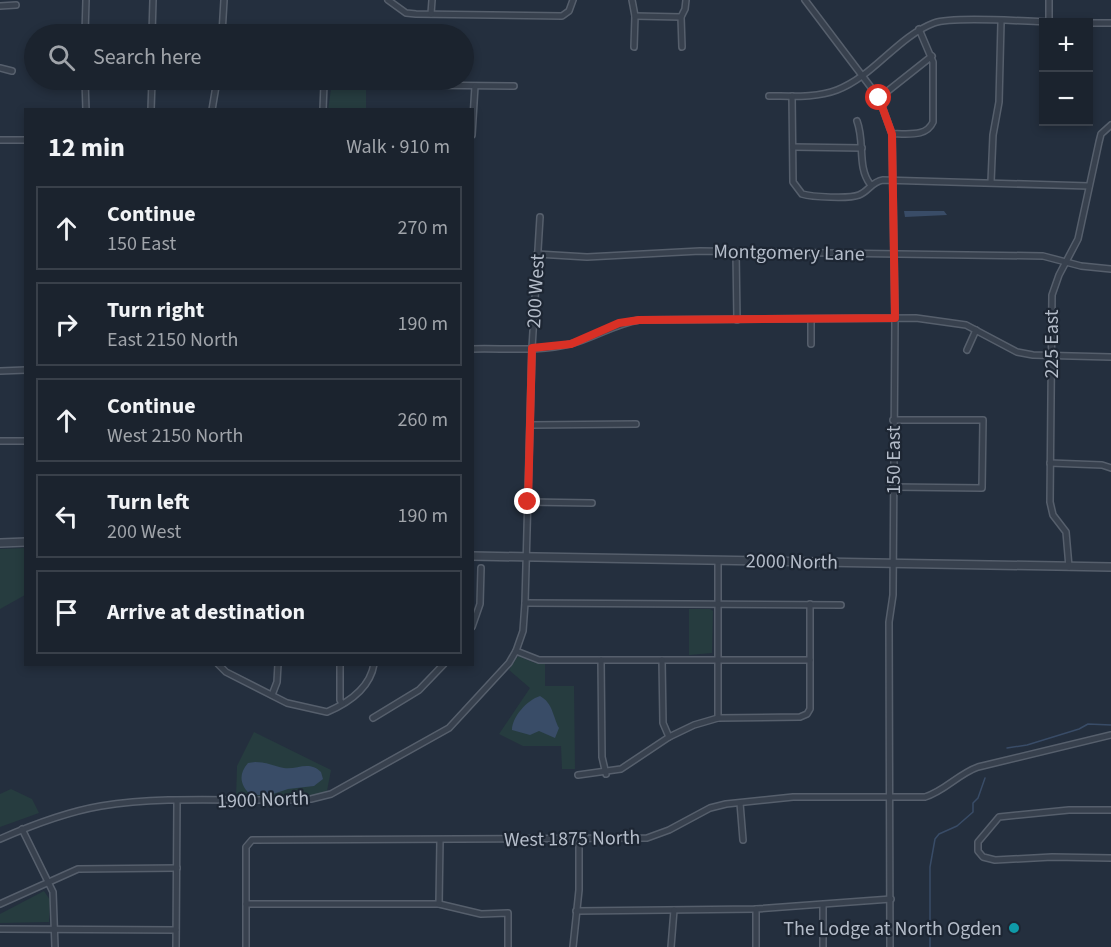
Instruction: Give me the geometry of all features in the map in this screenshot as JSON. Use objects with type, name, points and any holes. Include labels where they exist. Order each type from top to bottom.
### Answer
[{"type":"street","points":[[85,24],[86,0]]},
{"type":"street","points":[[152,24],[153,0]]},
{"type":"street","points":[[223,24],[224,0]]},
{"type":"street","points":[[388,0],[406,13],[562,16],[568,11],[573,0]]},
{"type":"street","points":[[431,14],[432,0]]},
{"type":"street","points":[[632,0],[635,16],[634,47]]},
{"type":"street","points":[[682,47],[681,17],[686,9],[686,0]]},
{"type":"street","name":"150 East","points":[[805,0],[879,98],[892,134],[895,318],[893,595],[889,622],[890,947]]},
{"type":"street","points":[[1049,0],[1049,18]]},
{"type":"street","points":[[0,6],[16,5]]},
{"type":"street","points":[[635,16],[681,17]]},
{"type":"street","points":[[769,96],[836,91],[863,75],[919,29],[938,22],[1039,22]]},
{"type":"street","points":[[992,182],[993,135],[999,102],[1001,22]]},
{"type":"street","points":[[1093,23],[1111,23]]},
{"type":"street","points":[[892,134],[923,133],[930,129],[933,122],[932,56],[919,29]]},
{"type":"street","points":[[879,98],[932,56]]},
{"type":"street","points":[[0,68],[12,71]]},
{"type":"street","points":[[474,108],[475,86],[514,86]]},
{"type":"street","points":[[85,90],[86,108]]},
{"type":"street","points":[[151,108],[152,90]]},
{"type":"street","points":[[212,108],[215,90]]},
{"type":"street","points":[[323,108],[324,90]]},
{"type":"street","points":[[792,96],[794,182],[797,191],[807,195],[854,196],[864,192],[870,184],[892,180],[1018,182],[1038,186],[1089,186]]},
{"type":"street","points":[[857,121],[863,171],[870,184]]},
{"type":"street","name":"225 East","points":[[1069,567],[1066,532],[1053,514],[1050,502],[1052,295],[1056,282],[1078,239],[1099,142],[1109,127]]},
{"type":"street","points":[[0,140],[24,140]]},
{"type":"street","points":[[793,147],[862,148]]},
{"type":"street","name":"200 West","points":[[516,651],[523,631],[525,603],[532,348],[540,217]]},
{"type":"street","name":"Montgomery Lane","points":[[537,254],[587,256],[686,251],[894,252],[1043,256],[1111,269]]},
{"type":"street","points":[[736,252],[737,320]]},
{"type":"street","points":[[474,349],[532,348],[571,344],[619,323],[639,320],[895,318],[953,322],[976,330],[1017,352],[1052,356],[1111,357]]},
{"type":"street","points":[[812,319],[812,344]]},
{"type":"street","points":[[967,350],[976,330]]},
{"type":"street","points":[[0,371],[24,370]]},
{"type":"street","points":[[893,420],[983,420],[982,488],[893,487]]},
{"type":"street","points":[[531,425],[636,423]]},
{"type":"street","points":[[0,441],[24,441]]},
{"type":"street","points":[[1050,463],[1102,465],[1111,468]]},
{"type":"street","points":[[528,502],[592,503]]},
{"type":"street","points":[[0,543],[24,542]]},
{"type":"street","name":"2000 North","points":[[474,556],[1111,567]]},
{"type":"street","points":[[718,560],[718,718]]},
{"type":"street","points":[[474,620],[481,594],[482,568]]},
{"type":"street","points":[[474,594],[481,594]]},
{"type":"street","points":[[525,603],[841,605]]},
{"type":"street","points":[[578,776],[606,774],[621,770],[669,737],[694,725],[718,718],[800,717],[807,714],[810,709],[810,604]]},
{"type":"street","points":[[516,651],[539,660],[810,660]]},
{"type":"street","name":"1900 North","points":[[0,839],[22,829],[101,806],[139,801],[311,799],[331,794],[448,728],[516,651]]},
{"type":"street","points":[[601,660],[602,757],[606,774]]},
{"type":"street","points":[[662,660],[663,723],[669,737]]},
{"type":"street","points":[[220,666],[226,672],[287,703],[317,712],[327,712],[362,689],[373,667]]},
{"type":"street","points":[[272,695],[277,682],[278,666]]},
{"type":"street","points":[[340,666],[342,704]]},
{"type":"street","points":[[373,718],[419,690],[442,666]]},
{"type":"street","points":[[889,798],[924,797],[934,794],[964,772],[978,766],[1111,735]]},
{"type":"street","name":"West 1875 North","points":[[246,904],[248,842],[252,840],[647,838],[658,835],[710,808],[740,803],[793,797],[889,798]]},
{"type":"street","points":[[176,947],[177,801]]},
{"type":"street","points":[[740,803],[743,840]]},
{"type":"street","points":[[1111,810],[1069,810],[999,817],[978,842],[978,851],[983,857],[995,860],[1052,857],[1111,858]]},
{"type":"street","points":[[22,829],[53,892],[55,947]]},
{"type":"street","points":[[439,904],[440,840]]},
{"type":"street","points":[[573,947],[579,840]]},
{"type":"street","points":[[0,904],[47,880],[78,868],[177,868]]},
{"type":"street","points":[[576,911],[756,909],[823,906],[891,899]]},
{"type":"street","points":[[246,947],[246,904],[439,904],[481,914],[508,913],[508,947]]},
{"type":"street","points":[[823,906],[823,947]]},
{"type":"street","points":[[756,909],[756,947]]},
{"type":"street","points":[[671,947],[674,910]]},
{"type":"street","points":[[0,929],[176,930]]},
{"type":"green space","points":[[331,90],[366,90],[366,108],[328,108]]},
{"type":"green space","points":[[24,548],[24,596],[0,609],[0,549]]},
{"type":"green space","points":[[689,609],[713,611],[712,653],[689,655]]},
{"type":"green space","points":[[518,656],[535,663],[545,663],[545,686],[574,686],[575,769],[562,769],[561,746],[523,746],[499,734],[530,688],[509,670]]},
{"type":"green space","points":[[254,732],[331,770],[327,791],[309,797],[236,798],[237,766]]},
{"type":"green space","points":[[11,789],[32,799],[39,813],[0,827],[0,794]]},
{"type":"green space","points":[[44,891],[50,900],[49,922],[0,923],[0,914]]},
{"type":"water","points":[[904,211],[944,211],[947,215],[905,217]]},
{"type":"water","points":[[540,696],[550,706],[559,728],[555,738],[539,731],[530,735],[512,730],[521,710],[530,701]]},
{"type":"water","points":[[255,762],[284,768],[307,766],[316,768],[321,772],[323,779],[314,786],[288,789],[270,795],[251,795],[243,784],[242,776],[248,763]]},
{"type":"waterway","points":[[1007,748],[1027,745],[1088,724],[1111,725]]},
{"type":"waterway","points":[[930,947],[930,867],[935,839],[939,834],[957,826],[973,812],[973,803],[978,798],[985,778]]},
{"type":"place","name":"The Lodge at North Ogden","points":[[1014,928]]},
{"type":"route","points":[[528,502],[532,348],[571,344],[619,323],[639,320],[895,318],[892,134],[879,98]]}]
